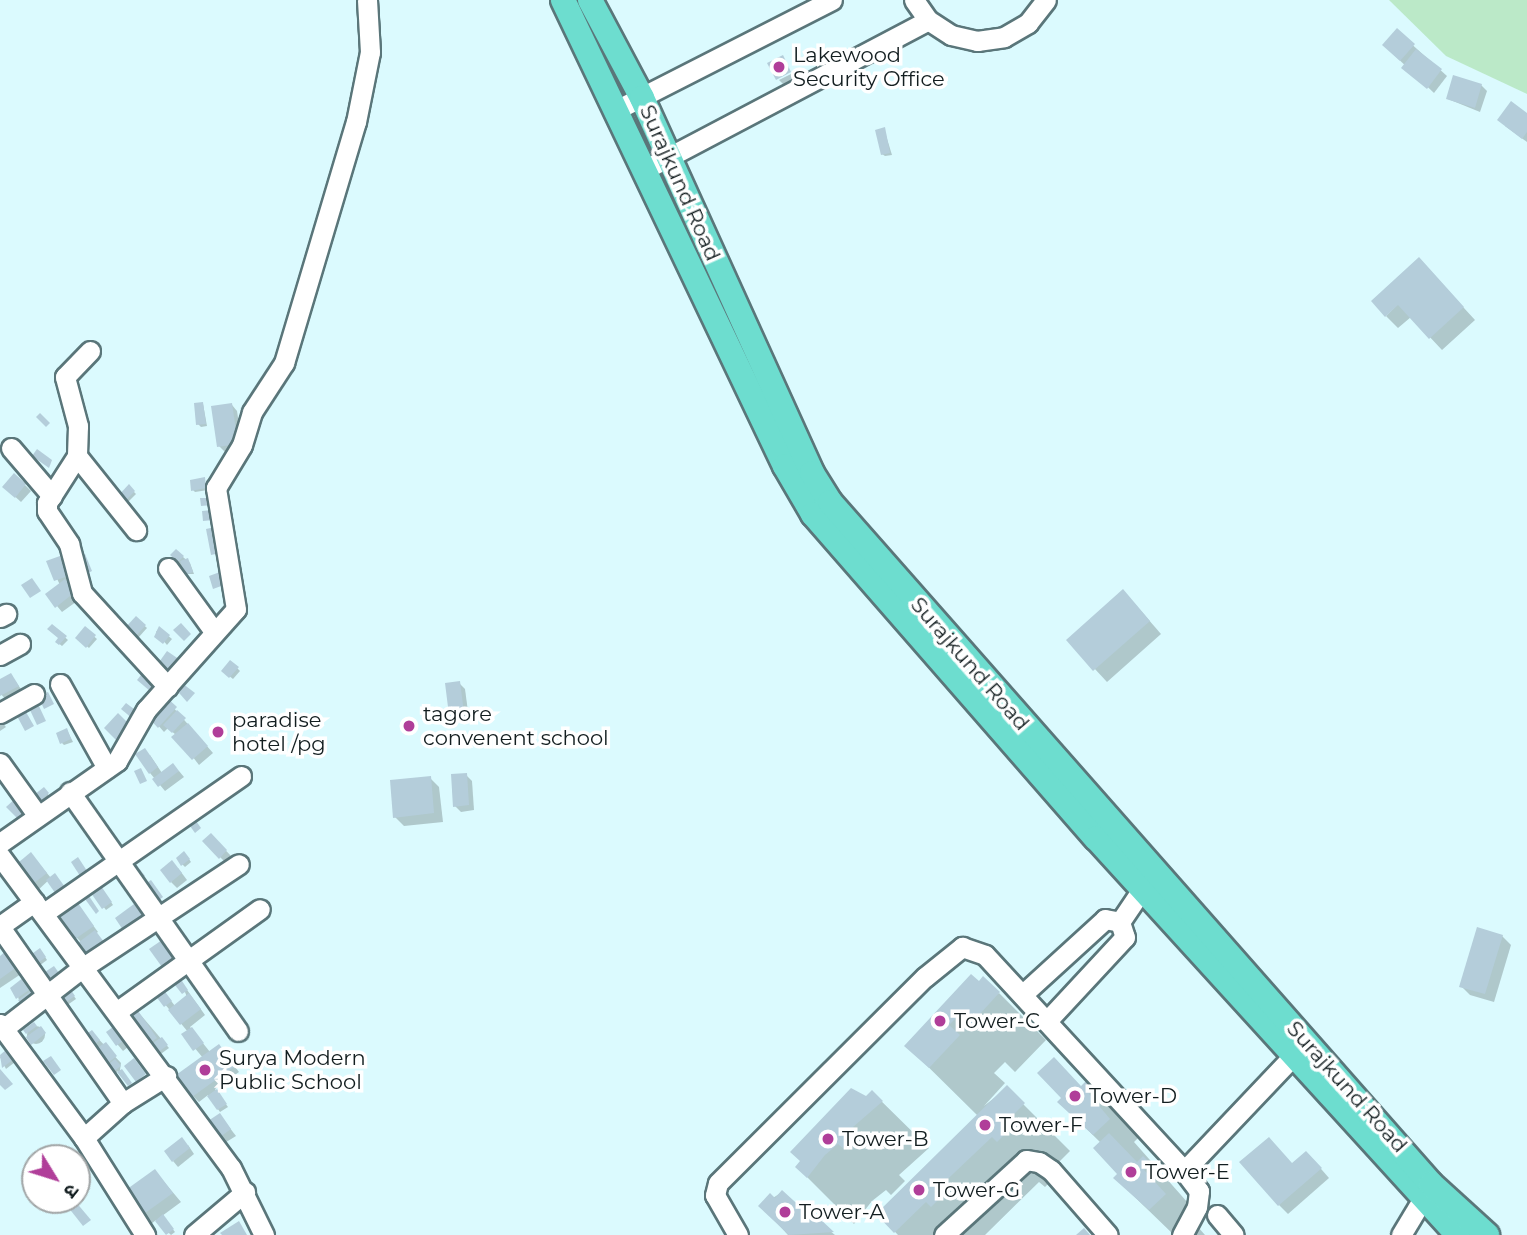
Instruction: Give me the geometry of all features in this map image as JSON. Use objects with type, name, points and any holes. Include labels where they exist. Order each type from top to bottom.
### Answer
[{"type":"main road","name":"Surajkund Road","points":[[563,0],[618,109],[644,170],[785,466],[813,514],[1323,1075],[1426,1191],[1458,1235]]},
{"type":"main road","name":"Surajkund Road","points":[[590,0],[642,98],[667,157],[830,502],[1293,1056],[1323,1075]]},
{"type":"main road","name":"Surajkund Road","points":[[1426,1191],[1487,1235]]},
{"type":"street","points":[[0,844],[117,761],[146,710],[213,630],[236,609],[237,598],[216,488],[242,445],[252,412],[288,350],[356,122],[370,52],[367,0]]},
{"type":"street","points":[[618,109],[832,0]]},
{"type":"street","points":[[914,0],[928,20],[951,35],[977,41],[1004,37],[1028,23],[1054,0]]},
{"type":"street","points":[[1028,23],[1045,0]]},
{"type":"street","points":[[644,170],[928,20]]},
{"type":"street","points":[[90,352],[65,377],[79,426],[77,456],[52,496],[47,511],[69,544],[82,593],[168,687]]},
{"type":"street","points":[[11,448],[52,496]]},
{"type":"street","points":[[77,456],[136,530]]},
{"type":"street","points":[[168,568],[213,630]]},
{"type":"street","points":[[0,655],[20,644]]},
{"type":"street","points":[[60,684],[107,768]]},
{"type":"street","points":[[0,713],[34,694]]},
{"type":"street","points":[[0,763],[38,816]]},
{"type":"street","points":[[123,1104],[0,927],[118,861],[242,776]]},
{"type":"street","points":[[70,793],[238,1031]]},
{"type":"street","points":[[0,856],[166,1076],[245,1192],[264,1235]]},
{"type":"street","points":[[145,1235],[84,1138],[2,1026],[47,997],[82,968],[239,864]]},
{"type":"street","points":[[1120,922],[1148,880]]},
{"type":"street","points":[[118,1010],[260,909]]},
{"type":"street","points":[[1023,994],[1105,919],[1120,922]]},
{"type":"street","points":[[1047,1021],[1125,937],[1120,922]]},
{"type":"street","points":[[738,1235],[715,1195],[718,1183],[943,960],[962,947],[985,955],[1184,1171],[1199,1191],[1197,1208],[1182,1235]]},
{"type":"street","points":[[1184,1171],[1293,1056]]},
{"type":"street","points":[[84,1138],[123,1104],[166,1076]]},
{"type":"street","points":[[944,1235],[1026,1160],[1040,1161],[1051,1170],[1108,1235]]},
{"type":"street","points":[[1401,1235],[1426,1191]]},
{"type":"street","points":[[194,1235],[245,1192]]},
{"type":"street","points":[[1217,1215],[1234,1235]]},
{"type":"green space","points":[[1389,0],[1527,0],[1527,94],[1446,56]]},
{"type":"building","points":[[1397,28],[1415,44],[1400,61],[1382,45]]},
{"type":"building","points":[[1416,49],[1442,69],[1427,89],[1401,68]]},
{"type":"building","name":"Lakewood Security Office","points":[[783,55],[791,72],[776,80],[767,63]]},
{"type":"building","points":[[1453,75],[1482,84],[1475,108],[1446,99]]},
{"type":"building","points":[[1511,101],[1527,113],[1527,132],[1522,139],[1497,120]]},
{"type":"building","points":[[885,127],[890,153],[881,155],[875,130]]},
{"type":"building","points":[[1419,257],[1464,307],[1429,339],[1398,305],[1385,317],[1371,301]]},
{"type":"building","points":[[203,402],[206,424],[196,425],[194,403]]},
{"type":"building","points":[[232,403],[238,444],[217,447],[211,406]]},
{"type":"building","points":[[40,413],[50,423],[46,427],[36,417]]},
{"type":"building","points":[[37,449],[52,460],[49,468],[32,456]]},
{"type":"building","points":[[14,473],[26,484],[15,498],[2,487]]},
{"type":"building","points":[[205,477],[206,488],[191,491],[190,480]]},
{"type":"building","points":[[129,484],[135,491],[124,502],[118,496]]},
{"type":"building","points":[[200,498],[212,498],[212,505],[201,506]]},
{"type":"building","points":[[212,510],[213,520],[203,521],[202,511]]},
{"type":"building","points":[[215,527],[220,553],[211,555],[206,529]]},
{"type":"building","points":[[176,549],[184,556],[178,562],[170,555]]},
{"type":"building","points":[[85,554],[92,571],[86,574],[78,557]]},
{"type":"building","points":[[60,556],[68,576],[54,581],[46,561]]},
{"type":"building","points":[[188,558],[193,572],[185,575],[180,561]]},
{"type":"building","points":[[220,572],[224,585],[213,589],[209,576]]},
{"type":"building","points":[[32,578],[41,591],[30,598],[21,585]]},
{"type":"building","points":[[65,579],[75,592],[55,608],[45,594]]},
{"type":"building","points":[[1123,589],[1150,621],[1093,671],[1066,640]]},
{"type":"building","points":[[136,616],[146,625],[135,637],[125,628]]},
{"type":"building","points":[[181,623],[191,634],[184,641],[173,630]]},
{"type":"building","points":[[52,624],[67,636],[59,645],[55,642],[58,638],[47,629]]},
{"type":"building","points":[[85,626],[96,635],[86,648],[75,638]]},
{"type":"building","points":[[159,626],[170,635],[163,644],[154,637]]},
{"type":"building","points":[[167,651],[183,662],[171,678],[157,665]]},
{"type":"building","points":[[230,660],[239,667],[229,678],[221,671]]},
{"type":"building","points":[[145,670],[158,681],[150,691],[137,680]]},
{"type":"building","points":[[11,673],[19,686],[0,696],[0,679]]},
{"type":"building","points":[[178,680],[195,693],[187,702],[173,686]]},
{"type":"building","points":[[460,681],[464,713],[449,715],[445,683]]},
{"type":"building","points":[[48,692],[54,704],[44,709],[38,696]]},
{"type":"building","points":[[165,696],[177,707],[158,728],[146,715]]},
{"type":"building","points":[[126,703],[138,712],[133,719],[121,709]]},
{"type":"building","points":[[38,704],[46,721],[37,725],[29,708]]},
{"type":"building","points":[[177,710],[186,718],[172,733],[163,725]]},
{"type":"building","points":[[26,712],[34,726],[25,731],[17,716]]},
{"type":"building","points":[[118,713],[131,726],[117,741],[104,728]]},
{"type":"building","points":[[188,723],[208,746],[192,760],[171,737]]},
{"type":"building","points":[[67,728],[71,739],[60,744],[56,733]]},
{"type":"building","points":[[145,748],[158,767],[149,774],[135,754]]},
{"type":"building","points":[[173,763],[179,771],[158,787],[152,779]]},
{"type":"building","points":[[141,768],[147,781],[140,784],[134,771]]},
{"type":"building","points":[[467,773],[469,805],[453,807],[451,774]]},
{"type":"building","points":[[431,776],[434,813],[393,818],[390,780]]},
{"type":"building","points":[[44,787],[49,793],[35,806],[29,799]]},
{"type":"building","points":[[16,798],[27,810],[18,819],[6,807]]},
{"type":"building","points":[[191,814],[201,828],[195,833],[185,819]]},
{"type":"building","points":[[211,833],[227,850],[219,859],[202,841]]},
{"type":"building","points":[[184,851],[190,859],[181,866],[176,858]]},
{"type":"building","points":[[31,852],[47,873],[29,887],[13,867]]},
{"type":"building","points":[[78,857],[89,874],[82,879],[71,862]]},
{"type":"building","points":[[132,859],[145,876],[140,880],[126,863]]},
{"type":"building","points":[[172,860],[182,873],[170,883],[160,870]]},
{"type":"building","points":[[55,873],[67,890],[58,897],[46,880]]},
{"type":"building","points":[[151,880],[163,897],[154,904],[141,887]]},
{"type":"building","points":[[101,886],[112,902],[102,909],[91,893]]},
{"type":"building","points":[[89,896],[99,911],[96,914],[85,899]]},
{"type":"building","points":[[78,903],[94,926],[75,939],[59,916]]},
{"type":"building","points":[[134,904],[143,916],[123,930],[115,918]]},
{"type":"building","points":[[1477,927],[1503,935],[1485,994],[1459,987]]},
{"type":"building","points":[[95,930],[104,942],[81,960],[71,948]]},
{"type":"building","points":[[162,940],[175,958],[162,967],[149,949]]},
{"type":"building","points":[[40,948],[46,957],[35,965],[29,956]]},
{"type":"building","points":[[6,951],[17,967],[0,979],[0,956]]},
{"type":"building","points":[[54,966],[64,980],[49,991],[39,976]]},
{"type":"building","name":"Tower-C","points":[[971,974],[979,981],[983,976],[1000,992],[968,1027],[957,1017],[949,1025],[960,1035],[929,1068],[904,1046]]},
{"type":"building","points":[[178,975],[188,990],[182,994],[171,980]]},
{"type":"building","points":[[24,977],[32,988],[16,999],[10,988]]},
{"type":"building","points":[[160,985],[172,1001],[164,1007],[152,991]]},
{"type":"building","points":[[69,987],[75,996],[59,1007],[53,998]]},
{"type":"building","points":[[34,989],[41,998],[25,1009],[18,1000]]},
{"type":"building","points":[[189,993],[201,1009],[180,1025],[168,1010]]},
{"type":"building","points":[[134,1005],[157,1038],[147,1045],[124,1012]]},
{"type":"building","points":[[34,1022],[37,1026],[26,1034],[23,1030]]},
{"type":"building","points":[[120,1022],[130,1036],[116,1046],[106,1032]]},
{"type":"building","points":[[41,1026],[46,1033],[31,1045],[26,1037]]},
{"type":"building","points":[[192,1027],[204,1043],[193,1051],[181,1034]]},
{"type":"building","points":[[92,1030],[100,1040],[94,1045],[85,1035]]},
{"type":"building","points":[[162,1037],[168,1045],[154,1055],[148,1046]]},
{"type":"building","points":[[106,1042],[117,1056],[101,1068],[90,1053]]},
{"type":"building","name":"Surya Modern Public School","points":[[219,1044],[235,1066],[192,1097],[176,1075]]},
{"type":"building","points":[[12,1045],[18,1056],[2,1068],[0,1055]]},
{"type":"building","points":[[51,1056],[61,1070],[54,1075],[43,1061]]},
{"type":"building","name":"Tower-D","points":[[1054,1057],[1081,1086],[1087,1080],[1095,1088],[1089,1094],[1110,1119],[1093,1135],[1057,1102],[1061,1098],[1037,1073]]},
{"type":"building","points":[[134,1058],[146,1074],[136,1082],[124,1066]]},
{"type":"building","points":[[115,1059],[121,1066],[110,1074],[105,1067]]},
{"type":"building","points":[[0,1069],[13,1084],[5,1090],[0,1085]]},
{"type":"building","points":[[122,1069],[132,1083],[128,1086],[117,1072]]},
{"type":"building","points":[[1007,1085],[1025,1103],[1000,1128],[1006,1133],[997,1142],[992,1137],[934,1192],[940,1198],[931,1207],[926,1202],[894,1233],[876,1214]]},
{"type":"building","name":"Tower-B","points":[[851,1088],[866,1096],[872,1090],[883,1101],[853,1127],[859,1133],[844,1149],[838,1144],[825,1155],[807,1178],[795,1167],[800,1161],[790,1152]]},
{"type":"building","points":[[217,1089],[227,1104],[217,1110],[207,1096]]},
{"type":"building","points":[[220,1113],[231,1129],[216,1140],[205,1123]]},
{"type":"building","name":"Tower-E","points":[[1109,1133],[1137,1162],[1143,1156],[1151,1164],[1144,1170],[1166,1194],[1149,1210],[1113,1178],[1117,1174],[1093,1148]]},
{"type":"building","points":[[182,1137],[190,1148],[172,1162],[164,1151]]},
{"type":"building","points":[[1269,1137],[1292,1163],[1306,1151],[1322,1168],[1278,1206],[1239,1162]]},
{"type":"building","points":[[155,1169],[173,1193],[141,1216],[123,1192]]},
{"type":"building","name":"Tower-A","points":[[782,1190],[816,1221],[819,1218],[834,1232],[789,1235],[758,1206],[770,1193],[775,1198]]},
{"type":"building","points":[[74,1214],[86,1214],[91,1220],[83,1226]]},
{"type":"building","points":[[163,1214],[174,1229],[166,1235],[155,1221]]},
{"type":"building","points":[[239,1221],[247,1235],[220,1233]]},
{"type":"building","points":[[1084,1228],[1090,1235],[1076,1235]]},
{"type":"place","name":"Lakewood Security Office","points":[[779,67]]},
{"type":"place","name":"tagore convenent school","points":[[409,726]]},
{"type":"place","name":"paradise hotel /pg","points":[[218,732]]},
{"type":"place","name":"Tower-C","points":[[940,1021]]},
{"type":"place","name":"Surya Modern Public School","points":[[205,1070]]},
{"type":"place","name":"Tower-D","points":[[1075,1096]]},
{"type":"place","name":"Tower-F","points":[[985,1125]]},
{"type":"place","name":"Tower-B","points":[[828,1139]]},
{"type":"place","name":"Tower-E","points":[[1131,1172]]},
{"type":"place","name":"Tower-G","points":[[919,1190]]},
{"type":"place","name":"Tower-A","points":[[785,1212]]}]
